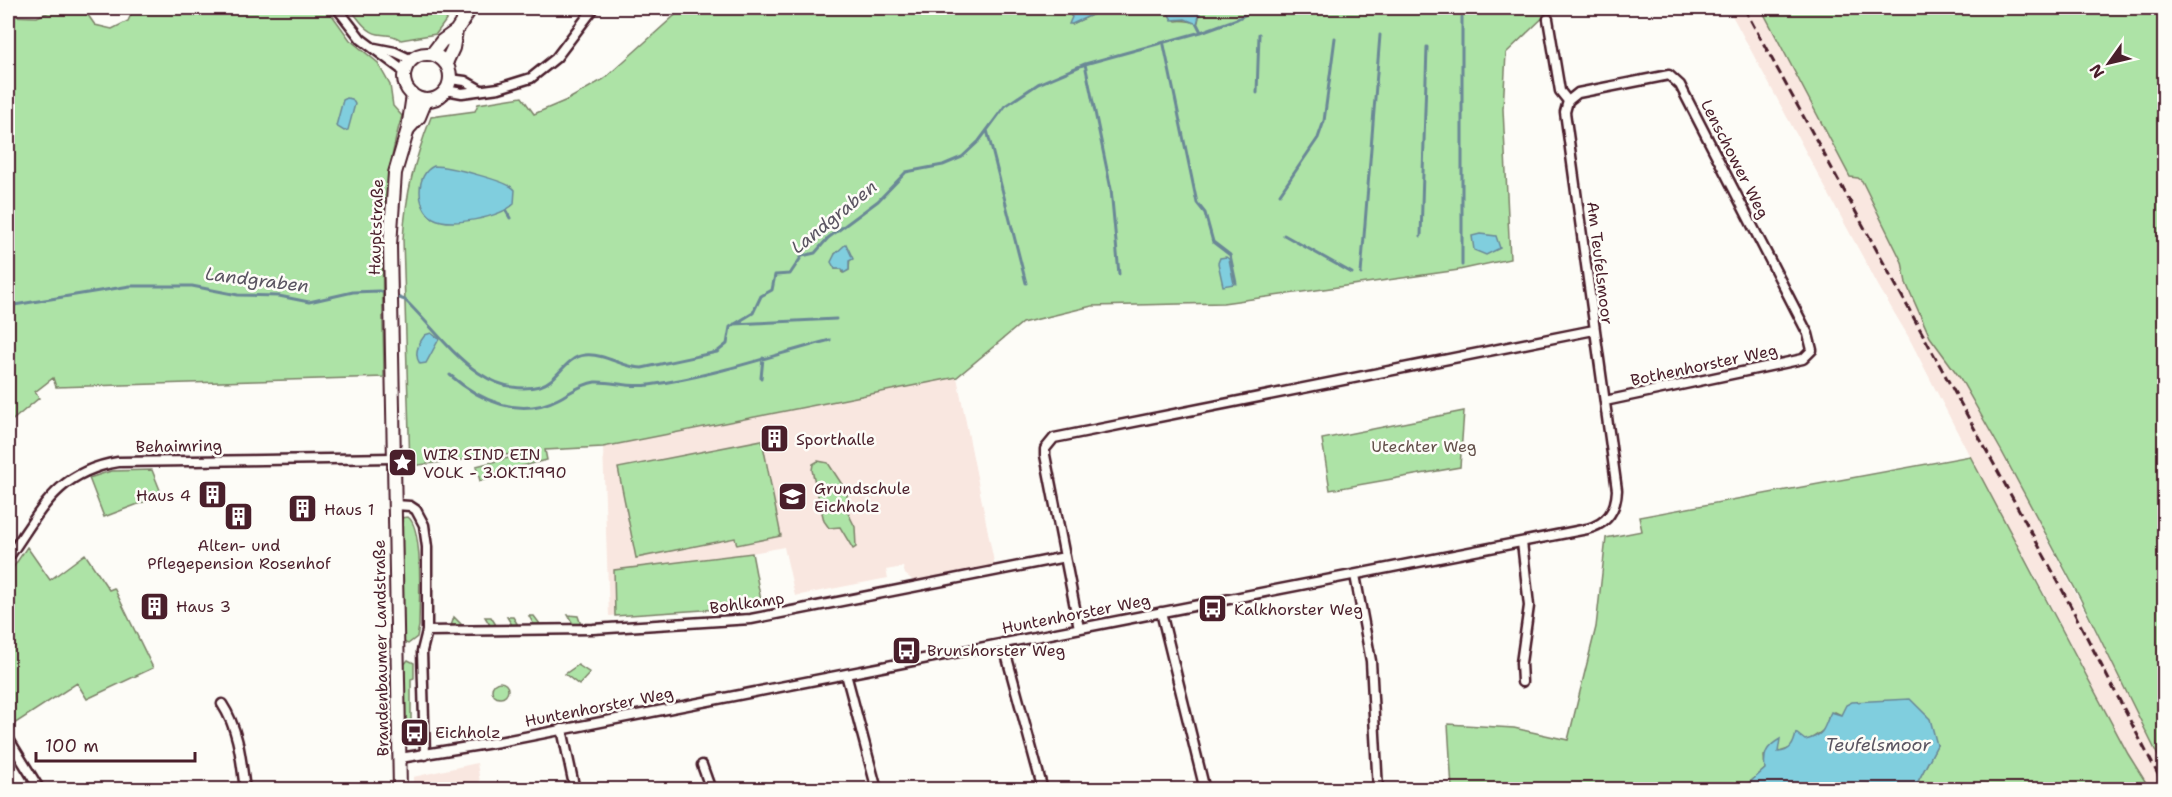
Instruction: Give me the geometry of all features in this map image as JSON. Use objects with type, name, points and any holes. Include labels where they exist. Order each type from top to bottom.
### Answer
[{"type":"main road","points":[[432,54],[442,41],[456,31],[471,8]]},
{"type":"main road","points":[[413,95],[426,100],[438,97],[448,84],[446,63],[453,48],[456,31]]},
{"type":"main road","points":[[405,72],[412,60],[422,54],[432,54],[446,63]]},
{"type":"main road","name":"Hauptstraße","points":[[391,290],[391,201],[395,174],[408,129],[408,113],[413,95],[406,84],[405,72]]},
{"type":"main road","name":"Hauptstraße","points":[[408,129],[419,117],[426,100]]},
{"type":"main road","name":"Brandenbaumer Landstraße","points":[[391,290],[400,789]]},
{"type":"street","points":[[337,8],[354,33],[375,48],[390,63],[405,72]]},
{"type":"street","points":[[448,84],[462,93],[516,85],[539,73],[556,58],[594,8]]},
{"type":"street","name":"Am Teufelsmoor","points":[[1548,19],[1560,91],[1568,101],[1565,111],[1617,490],[1611,514]]},
{"type":"street","points":[[375,48],[395,52],[412,60]]},
{"type":"street","name":"Lenschower Weg","points":[[1568,101],[1578,93],[1663,75],[1674,77],[1808,334],[1812,350],[1809,356]]},
{"type":"street","points":[[1079,628],[1044,455],[1049,442],[1059,435],[1594,330]]},
{"type":"street","name":"Bothenhorster Weg","points":[[1605,401],[1793,362],[1809,356]]},
{"type":"street","name":"Behaimring","points":[[8,558],[52,495],[80,472],[96,465],[118,462],[394,458]]},
{"type":"street","points":[[395,505],[413,507],[424,525],[427,631],[422,651],[425,755]]},
{"type":"street","name":"Huntenhorster Weg","points":[[400,758],[562,729],[1522,542],[1595,527],[1611,514]]},
{"type":"street","points":[[1522,542],[1529,606],[1521,663],[1522,682]]},
{"type":"street","name":"Bohlkamp","points":[[427,631],[593,629],[751,619],[1065,557]]},
{"type":"street","points":[[1355,575],[1371,661],[1378,789]]},
{"type":"street","points":[[1161,612],[1205,789]]},
{"type":"street","points":[[1003,643],[1043,789]]},
{"type":"street","points":[[846,674],[878,789]]},
{"type":"street","points":[[222,704],[234,722],[245,789]]},
{"type":"street","points":[[562,729],[575,789]]},
{"type":"street","points":[[8,738],[40,789]]},
{"type":"street","points":[[702,765],[711,789]]},
{"type":"shaded area","points":[[1728,8],[1761,8],[1850,177],[1862,181],[1902,262],[1906,283],[1930,337],[1960,378],[2002,452],[2150,737],[2164,768],[2164,789],[2150,789],[2128,754],[2031,568],[2000,515],[1908,336],[1879,287]]},
{"type":"shaded area","name":"Grundschule Eichholz","points":[[957,377],[995,567],[916,583],[905,574],[903,567],[886,570],[888,578],[795,596],[784,547],[752,553],[762,606],[609,616],[603,447]]},
{"type":"shaded area","points":[[477,763],[481,789],[413,789],[413,777]]},
{"type":"green space","points":[[59,8],[83,8],[95,25],[112,29],[128,21],[134,8],[327,8],[350,40],[377,62],[390,85],[393,106],[402,116],[388,180],[385,213],[382,278],[384,377],[56,387],[53,378],[35,392],[39,398],[8,424],[8,16],[37,17]]},
{"type":"green space","points":[[350,8],[455,8],[436,34],[401,40],[393,36],[374,33],[362,24]]},
{"type":"green space","points":[[683,8],[1070,8],[1067,11],[1072,17],[1072,24],[1098,12],[1105,14],[1115,8],[1165,8],[1176,21],[1198,22],[1200,12],[1205,8],[1553,8],[1506,53],[1503,109],[1510,259],[1459,270],[1223,303],[1092,306],[1022,323],[957,377],[603,447],[545,450],[547,460],[495,473],[495,478],[480,481],[476,466],[538,451],[410,466],[403,239],[412,177],[431,117],[475,111],[478,104],[522,97],[534,114],[567,100],[604,79]],"holes":[[[838,252],[850,255],[849,270],[843,273],[842,269],[835,269],[835,254]]]},
{"type":"green space","points":[[1761,8],[2164,8],[2164,768],[2080,598],[2002,452],[1960,378],[1930,337],[1906,283],[1902,262],[1862,181],[1850,177]]},
{"type":"green space","name":"Utechter Weg","points":[[1464,411],[1460,467],[1330,490],[1322,439]]},
{"type":"green space","points":[[762,440],[781,536],[737,545],[735,538],[636,558],[618,468]]},
{"type":"green space","points":[[1970,456],[2128,754],[2150,789],[1914,789],[1937,745],[1845,712],[1841,715],[1835,712],[1828,718],[1826,728],[1812,738],[1789,749],[1764,756],[1765,769],[1750,782],[1735,789],[1452,789],[1448,724],[1514,728],[1568,740],[1596,627],[1606,538],[1642,531],[1639,517]]},
{"type":"green space","points":[[818,461],[828,463],[847,492],[848,513],[855,527],[856,547],[853,549],[840,527],[829,528],[824,521],[812,470],[813,464]]},
{"type":"green space","points":[[152,470],[162,495],[104,517],[89,478],[111,471]]},
{"type":"green space","points":[[408,517],[413,524],[419,551],[420,585],[417,637],[408,644],[403,642],[400,518]]},
{"type":"green space","points":[[27,547],[50,580],[85,554],[109,590],[114,588],[153,668],[87,699],[77,683],[11,726],[8,721],[8,575]]},
{"type":"green space","points":[[752,553],[762,606],[615,616],[614,570]]},
{"type":"green space","points":[[568,615],[578,616],[581,625],[451,626],[454,617],[462,625],[490,625],[485,617],[491,617],[496,625],[512,625],[507,617],[513,617],[518,625],[534,625],[529,616],[534,616],[540,624],[573,624]]},
{"type":"green space","points":[[408,660],[414,663],[414,678],[411,679],[411,737],[414,738],[411,743],[405,741],[403,666]]},
{"type":"green space","points":[[578,665],[590,673],[579,685],[565,674]]},
{"type":"green space","points":[[500,682],[506,684],[508,690],[506,696],[500,698],[494,696],[492,690],[494,684]]},
{"type":"water","points":[[1070,8],[1115,8],[1107,14],[1098,12],[1069,24],[1072,17],[1068,12],[1061,12]]},
{"type":"water","points":[[1165,8],[1205,8],[1200,12],[1197,24],[1185,19],[1172,20]]},
{"type":"water","points":[[352,99],[355,104],[348,130],[344,131],[336,126],[343,100]]},
{"type":"water","points":[[434,166],[451,168],[502,182],[515,190],[514,204],[498,213],[475,220],[451,222],[433,218],[423,207],[420,191],[423,176]]},
{"type":"water","points":[[1480,234],[1496,236],[1500,248],[1486,255],[1474,250],[1472,236]]},
{"type":"water","points":[[846,244],[853,259],[849,261],[849,270],[844,273],[842,269],[835,269],[831,262],[835,254]]},
{"type":"water","points":[[1220,258],[1229,259],[1234,284],[1223,286],[1218,263]]},
{"type":"water","points":[[431,333],[439,339],[426,363],[420,364],[417,357],[418,345],[425,335]]},
{"type":"water","name":"Teufelsmoor","points":[[1910,699],[1930,719],[1937,745],[1914,789],[1735,789],[1750,782],[1765,769],[1765,755],[1771,745],[1780,739],[1778,752],[1782,752],[1791,747],[1796,733],[1805,740],[1817,736],[1823,730],[1831,712],[1841,715],[1846,705],[1852,702]]},
{"type":"waterway","name":"Landgraben","points":[[394,296],[405,300],[448,346],[481,374],[499,383],[518,388],[540,386],[552,379],[572,360],[585,355],[600,356],[628,366],[642,368],[717,352],[727,344],[730,327],[753,313],[761,296],[772,290],[775,275],[790,274],[802,256],[815,253],[828,238],[878,201],[906,172],[943,165],[962,157],[979,141],[1005,106],[1038,84],[1085,64],[1201,32],[1237,19],[1258,8]]},
{"type":"waterway","points":[[1462,17],[1462,265]]},
{"type":"waterway","points":[[1197,24],[1201,32]]},
{"type":"waterway","points":[[1257,93],[1259,34]]},
{"type":"waterway","points":[[1361,274],[1380,35]]},
{"type":"waterway","points":[[1280,194],[1318,138],[1324,121],[1335,38]]},
{"type":"waterway","points":[[1164,45],[1197,203],[1205,213],[1213,242],[1230,255],[1236,283]]},
{"type":"waterway","points":[[1421,236],[1427,47]]},
{"type":"waterway","points":[[1085,64],[1111,189],[1119,274]]},
{"type":"waterway","points":[[987,130],[1026,283]]},
{"type":"waterway","points":[[506,211],[510,218]]},
{"type":"waterway","points":[[1284,235],[1352,273]]},
{"type":"waterway","name":"Landgraben","points":[[8,306],[130,286],[192,286],[238,295],[279,296],[309,302],[353,292],[379,291],[388,294]]},
{"type":"waterway","points":[[734,324],[836,319]]},
{"type":"waterway","points":[[450,375],[474,393],[487,399],[515,407],[529,407],[544,405],[590,383],[641,386],[672,381],[830,340]]},
{"type":"waterway","points":[[761,378],[763,358]]},
{"type":"railway","points":[[1744,8],[2053,572],[2164,786]]},
{"type":"place","name":"Sporthalle","points":[[775,439]]},
{"type":"place","name":"WIR SIND EIN VOLK - 3.OKT.1990","points":[[402,463]]},
{"type":"place","name":"Haus 4","points":[[212,495]]},
{"type":"place","name":"Grundschule Eichholz","points":[[793,497]]},
{"type":"place","name":"Haus 1","points":[[303,509]]},
{"type":"place","name":"Alten- und Pflegepension Rosenhof","points":[[239,517]]},
{"type":"place","name":"Haus 3","points":[[155,606]]},
{"type":"place","name":"Kalkhorster Weg","points":[[1213,609]]},
{"type":"place","name":"Brunshorster Weg","points":[[906,650]]},
{"type":"place","name":"Eichholz","points":[[414,732]]}]
